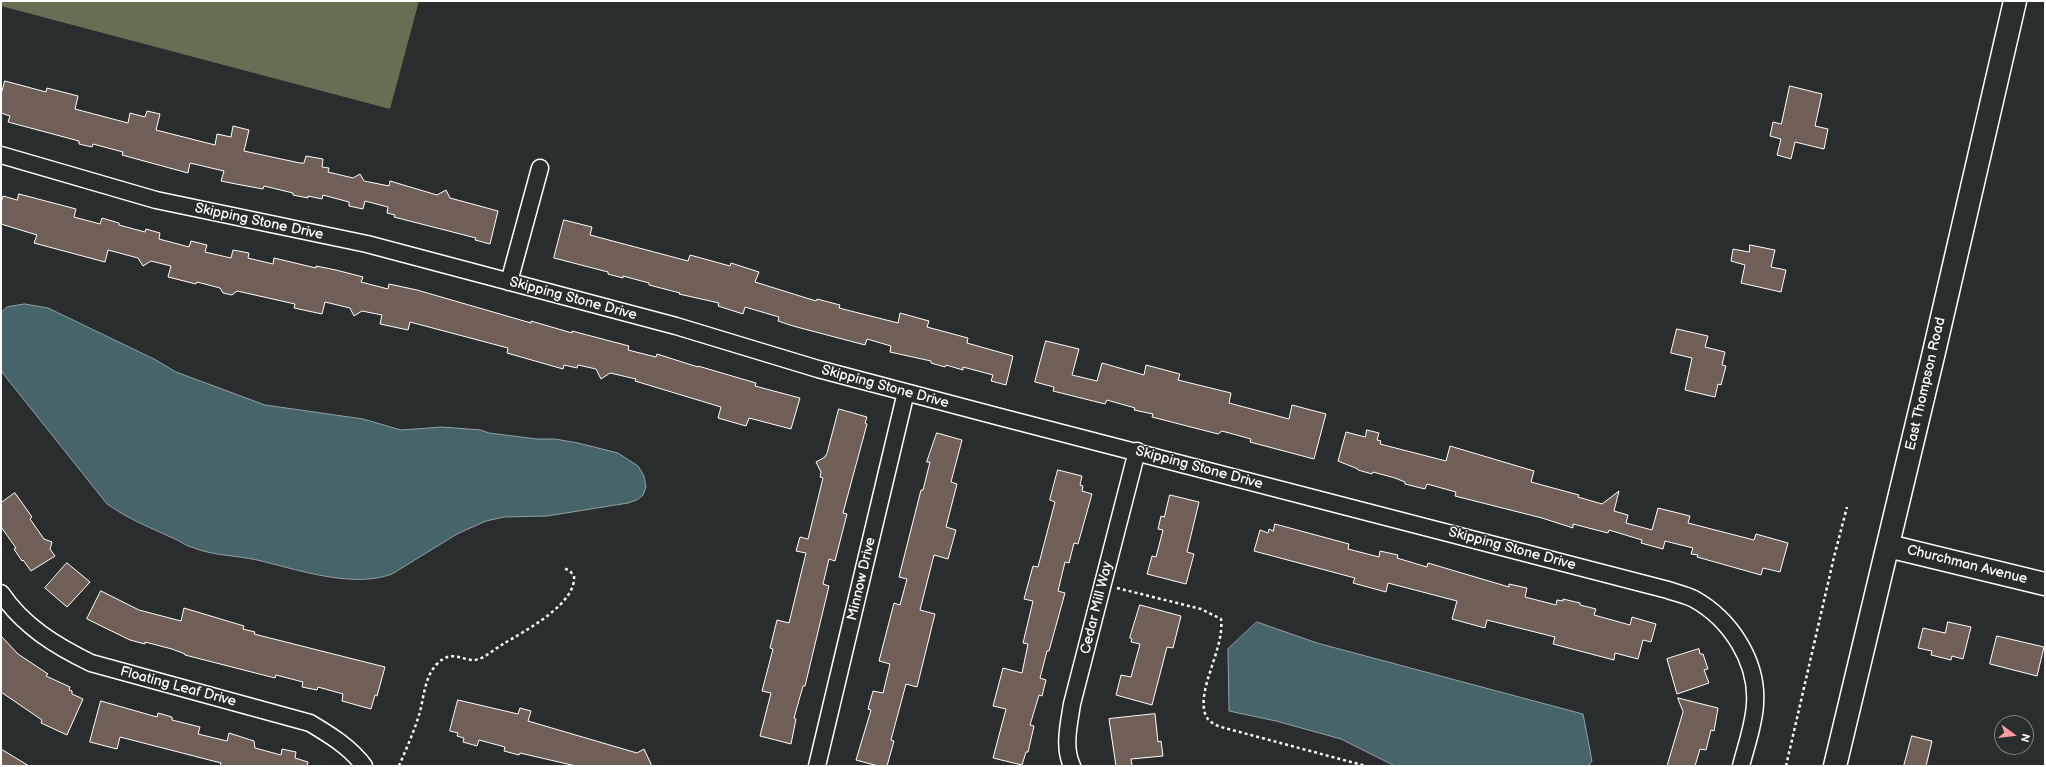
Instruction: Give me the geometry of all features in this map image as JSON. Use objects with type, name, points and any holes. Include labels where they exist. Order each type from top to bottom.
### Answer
[{"type":"main road","name":"East Thompson Road","points":[[1835,766],[1888,546],[2015,1]]},
{"type":"main road","name":"Churchman Avenue","points":[[1888,546],[2045,584]]},
{"type":"street","name":"Skipping Stone Drive","points":[[1,154],[156,200],[367,244],[676,326],[818,369],[1686,596],[1714,612],[1733,634],[1746,656],[1753,679],[1755,703],[1741,766]]},
{"type":"street","points":[[509,282],[540,168]]},
{"type":"street","name":"Minnow Drive","points":[[817,766],[906,392]]},
{"type":"street","name":"Cedar Mill Way","points":[[1072,766],[1068,759],[1067,732],[1072,704],[1137,452]]},
{"type":"street","name":"Floating Leaf Drive","points":[[1,593],[26,623],[68,652],[91,663],[310,723],[334,737],[359,758],[364,766]]},
{"type":"path","points":[[1786,766],[1847,507]]},
{"type":"path","points":[[399,766],[419,716],[428,679],[435,666],[448,657],[456,656],[479,659],[541,621],[562,601],[573,586],[574,576],[570,571],[564,568]]},
{"type":"path","points":[[1103,585],[1201,609],[1221,619],[1221,639],[1203,701],[1206,717],[1211,723],[1366,766]]},
{"type":"green space","points":[[1,1],[419,1],[390,109],[1,6]]},
{"type":"water","points":[[25,304],[48,308],[154,359],[176,372],[265,405],[363,419],[401,430],[442,427],[481,430],[489,433],[537,439],[555,439],[578,443],[618,453],[638,466],[644,476],[646,487],[643,495],[637,500],[628,503],[547,516],[504,517],[486,521],[457,534],[392,574],[376,578],[342,579],[249,558],[216,554],[199,550],[124,515],[107,504],[5,376],[1,370],[1,312],[7,307]]},
{"type":"water","points":[[1257,622],[1317,643],[1583,714],[1592,761],[1588,766],[1395,766],[1341,739],[1276,721],[1229,711],[1228,649]]},
{"type":"building","points":[[5,81],[46,92],[47,88],[78,96],[75,109],[128,123],[130,113],[145,117],[147,111],[160,114],[156,130],[215,145],[217,134],[231,137],[233,126],[249,130],[244,151],[300,163],[304,163],[306,156],[323,159],[322,167],[329,168],[328,172],[353,178],[360,174],[364,181],[389,186],[390,181],[437,195],[446,190],[450,198],[498,211],[490,244],[475,240],[476,238],[394,217],[395,215],[387,213],[388,207],[365,201],[363,209],[349,206],[349,202],[323,195],[322,199],[308,196],[308,198],[264,186],[263,189],[221,181],[224,171],[190,163],[188,173],[122,155],[123,152],[93,144],[92,147],[79,144],[79,141],[8,122],[10,116],[1,113],[1,95]]},
{"type":"building","points":[[1790,86],[1822,94],[1815,126],[1828,129],[1824,149],[1795,142],[1791,159],[1777,155],[1781,139],[1770,136],[1773,122],[1781,124]]},
{"type":"building","points":[[19,194],[76,209],[74,217],[100,224],[102,218],[119,223],[119,225],[145,232],[146,229],[160,233],[159,239],[189,247],[191,241],[207,245],[205,252],[231,258],[233,250],[249,253],[248,258],[273,264],[274,258],[316,268],[316,266],[336,270],[363,277],[361,282],[388,289],[389,284],[417,290],[531,323],[531,321],[572,333],[572,331],[629,346],[628,350],[656,357],[657,354],[756,383],[755,386],[800,398],[791,429],[749,418],[746,426],[718,418],[721,407],[635,381],[636,379],[610,373],[601,379],[596,369],[578,365],[577,368],[564,365],[563,369],[507,353],[508,348],[410,322],[408,330],[380,324],[382,315],[362,311],[354,316],[350,308],[325,302],[322,314],[294,308],[295,304],[237,291],[232,295],[223,293],[220,288],[168,277],[171,266],[151,261],[143,266],[138,258],[108,250],[105,262],[34,243],[37,235],[1,224],[1,203],[3,196],[17,200]]},
{"type":"building","points":[[564,220],[592,227],[590,235],[688,261],[690,255],[730,266],[731,263],[759,272],[755,282],[816,301],[817,299],[840,305],[839,308],[898,323],[900,313],[929,321],[927,327],[968,338],[967,343],[1013,356],[1006,385],[991,381],[993,375],[963,367],[963,370],[946,365],[945,367],[931,363],[931,361],[890,352],[891,346],[867,339],[865,345],[793,326],[778,321],[779,317],[745,307],[743,314],[718,306],[719,303],[679,294],[680,293],[649,285],[649,283],[623,276],[623,278],[608,274],[608,272],[554,258]]},
{"type":"building","points":[[1750,245],[1775,250],[1771,267],[1786,270],[1781,292],[1741,283],[1745,265],[1731,261],[1733,249],[1749,252]]},
{"type":"building","points":[[1677,329],[1708,336],[1705,347],[1725,352],[1722,365],[1726,366],[1721,385],[1718,384],[1715,397],[1685,390],[1692,358],[1671,353]]},
{"type":"building","points":[[1046,341],[1079,349],[1072,375],[1097,381],[1102,363],[1144,375],[1146,365],[1180,374],[1178,380],[1231,393],[1229,403],[1289,419],[1292,405],[1326,414],[1314,459],[1250,442],[1251,439],[1222,431],[1218,434],[1152,417],[1153,414],[1134,410],[1135,408],[1107,400],[1105,404],[1053,391],[1054,387],[1035,382]]},
{"type":"building","points":[[839,409],[867,417],[865,423],[867,424],[843,513],[847,514],[835,561],[829,559],[823,584],[829,586],[805,686],[803,686],[794,718],[796,719],[791,744],[760,736],[771,693],[762,691],[773,649],[770,648],[777,620],[789,623],[806,553],[796,551],[800,537],[808,539],[823,478],[820,477],[821,472],[816,462],[825,457],[827,453]]},
{"type":"building","points":[[1367,430],[1379,433],[1377,440],[1381,441],[1380,444],[1446,461],[1450,446],[1534,471],[1531,482],[1579,495],[1578,497],[1602,504],[1619,491],[1614,511],[1628,515],[1626,523],[1652,530],[1658,508],[1690,516],[1688,523],[1754,540],[1756,534],[1788,543],[1780,572],[1763,568],[1761,575],[1697,557],[1698,555],[1691,554],[1693,548],[1665,541],[1663,549],[1641,543],[1642,540],[1609,530],[1608,533],[1573,524],[1573,528],[1542,518],[1455,496],[1456,492],[1427,484],[1425,489],[1405,484],[1405,482],[1395,478],[1373,472],[1372,474],[1358,470],[1338,461],[1346,432],[1365,437]]},
{"type":"building","points":[[937,433],[962,440],[951,482],[957,484],[946,527],[956,530],[948,559],[934,555],[920,610],[935,614],[917,687],[906,684],[891,740],[894,741],[887,766],[878,766],[856,760],[871,710],[868,709],[873,691],[883,693],[890,664],[879,661],[894,603],[900,605],[907,579],[899,577],[921,490],[923,490],[930,462],[927,462]]},
{"type":"building","points":[[1058,470],[1082,476],[1080,485],[1083,486],[1082,491],[1092,494],[1078,544],[1074,543],[1069,563],[1065,562],[1058,591],[1065,593],[1040,678],[1046,680],[1042,696],[1039,695],[1030,725],[1034,726],[1028,752],[1026,752],[1022,765],[993,758],[1006,709],[993,706],[1003,668],[1022,673],[1028,644],[1023,643],[1033,601],[1024,599],[1033,566],[1038,567],[1055,502],[1050,500]]},
{"type":"building","points":[[15,493],[32,517],[30,519],[44,539],[52,542],[50,549],[55,556],[31,571],[23,560],[22,561],[14,549],[16,548],[1,527],[1,503]]},
{"type":"building","points":[[1170,495],[1199,502],[1187,552],[1194,554],[1186,584],[1147,574],[1152,556],[1156,557],[1163,530],[1158,529],[1161,516],[1164,517]]},
{"type":"building","points":[[1275,524],[1349,544],[1348,549],[1379,557],[1380,551],[1398,555],[1397,558],[1427,567],[1428,563],[1509,587],[1509,584],[1527,588],[1525,597],[1556,605],[1557,600],[1563,601],[1563,599],[1580,603],[1580,605],[1596,609],[1594,615],[1630,625],[1632,617],[1656,624],[1651,642],[1643,640],[1638,659],[1615,653],[1614,660],[1553,644],[1555,637],[1487,620],[1485,628],[1452,619],[1457,601],[1388,583],[1386,592],[1353,583],[1355,578],[1254,551],[1260,530],[1268,533],[1269,529],[1273,531]]},
{"type":"building","points":[[67,563],[90,582],[67,607],[45,588]]},
{"type":"building","points":[[101,591],[139,610],[181,621],[184,608],[244,626],[243,629],[255,632],[254,634],[385,667],[377,696],[375,695],[371,709],[342,701],[343,694],[318,687],[317,690],[302,687],[303,682],[276,675],[275,678],[185,655],[172,649],[130,640],[87,619]]},
{"type":"building","points":[[1140,605],[1181,616],[1173,648],[1167,647],[1152,705],[1116,695],[1121,675],[1131,677],[1140,644],[1131,642],[1132,639],[1130,638]]},
{"type":"building","points":[[1948,622],[1971,627],[1963,659],[1952,656],[1951,660],[1931,655],[1932,651],[1918,648],[1923,628],[1945,633]]},
{"type":"building","points":[[1,636],[18,654],[48,674],[46,676],[70,687],[69,690],[72,691],[72,694],[83,699],[67,735],[41,723],[42,720],[1,692]]},
{"type":"building","points":[[1997,636],[2044,647],[2037,676],[1990,664]]},
{"type":"building","points":[[1699,649],[1700,654],[1703,654],[1708,669],[1704,670],[1709,683],[1677,694],[1667,659]]},
{"type":"building","points":[[1678,698],[1718,708],[1714,731],[1711,730],[1706,750],[1700,749],[1695,766],[1667,766],[1683,712]]},
{"type":"building","points":[[458,700],[518,714],[520,708],[531,711],[528,721],[637,753],[644,749],[652,766],[576,766],[520,753],[519,755],[504,751],[505,747],[479,740],[477,746],[463,742],[464,738],[457,736],[458,733],[450,731]]},
{"type":"building","points":[[101,701],[157,717],[158,713],[172,717],[172,720],[200,727],[198,734],[227,741],[229,733],[254,741],[255,748],[281,755],[282,749],[296,752],[295,758],[308,762],[307,766],[220,766],[221,763],[120,737],[117,749],[90,742]]},
{"type":"building","points":[[1155,714],[1158,742],[1161,741],[1163,756],[1131,759],[1132,766],[1116,766],[1109,719]]},
{"type":"building","points":[[1912,736],[1932,741],[1926,766],[1904,766]]},
{"type":"building","points":[[1,749],[29,766],[1,766]]}]
